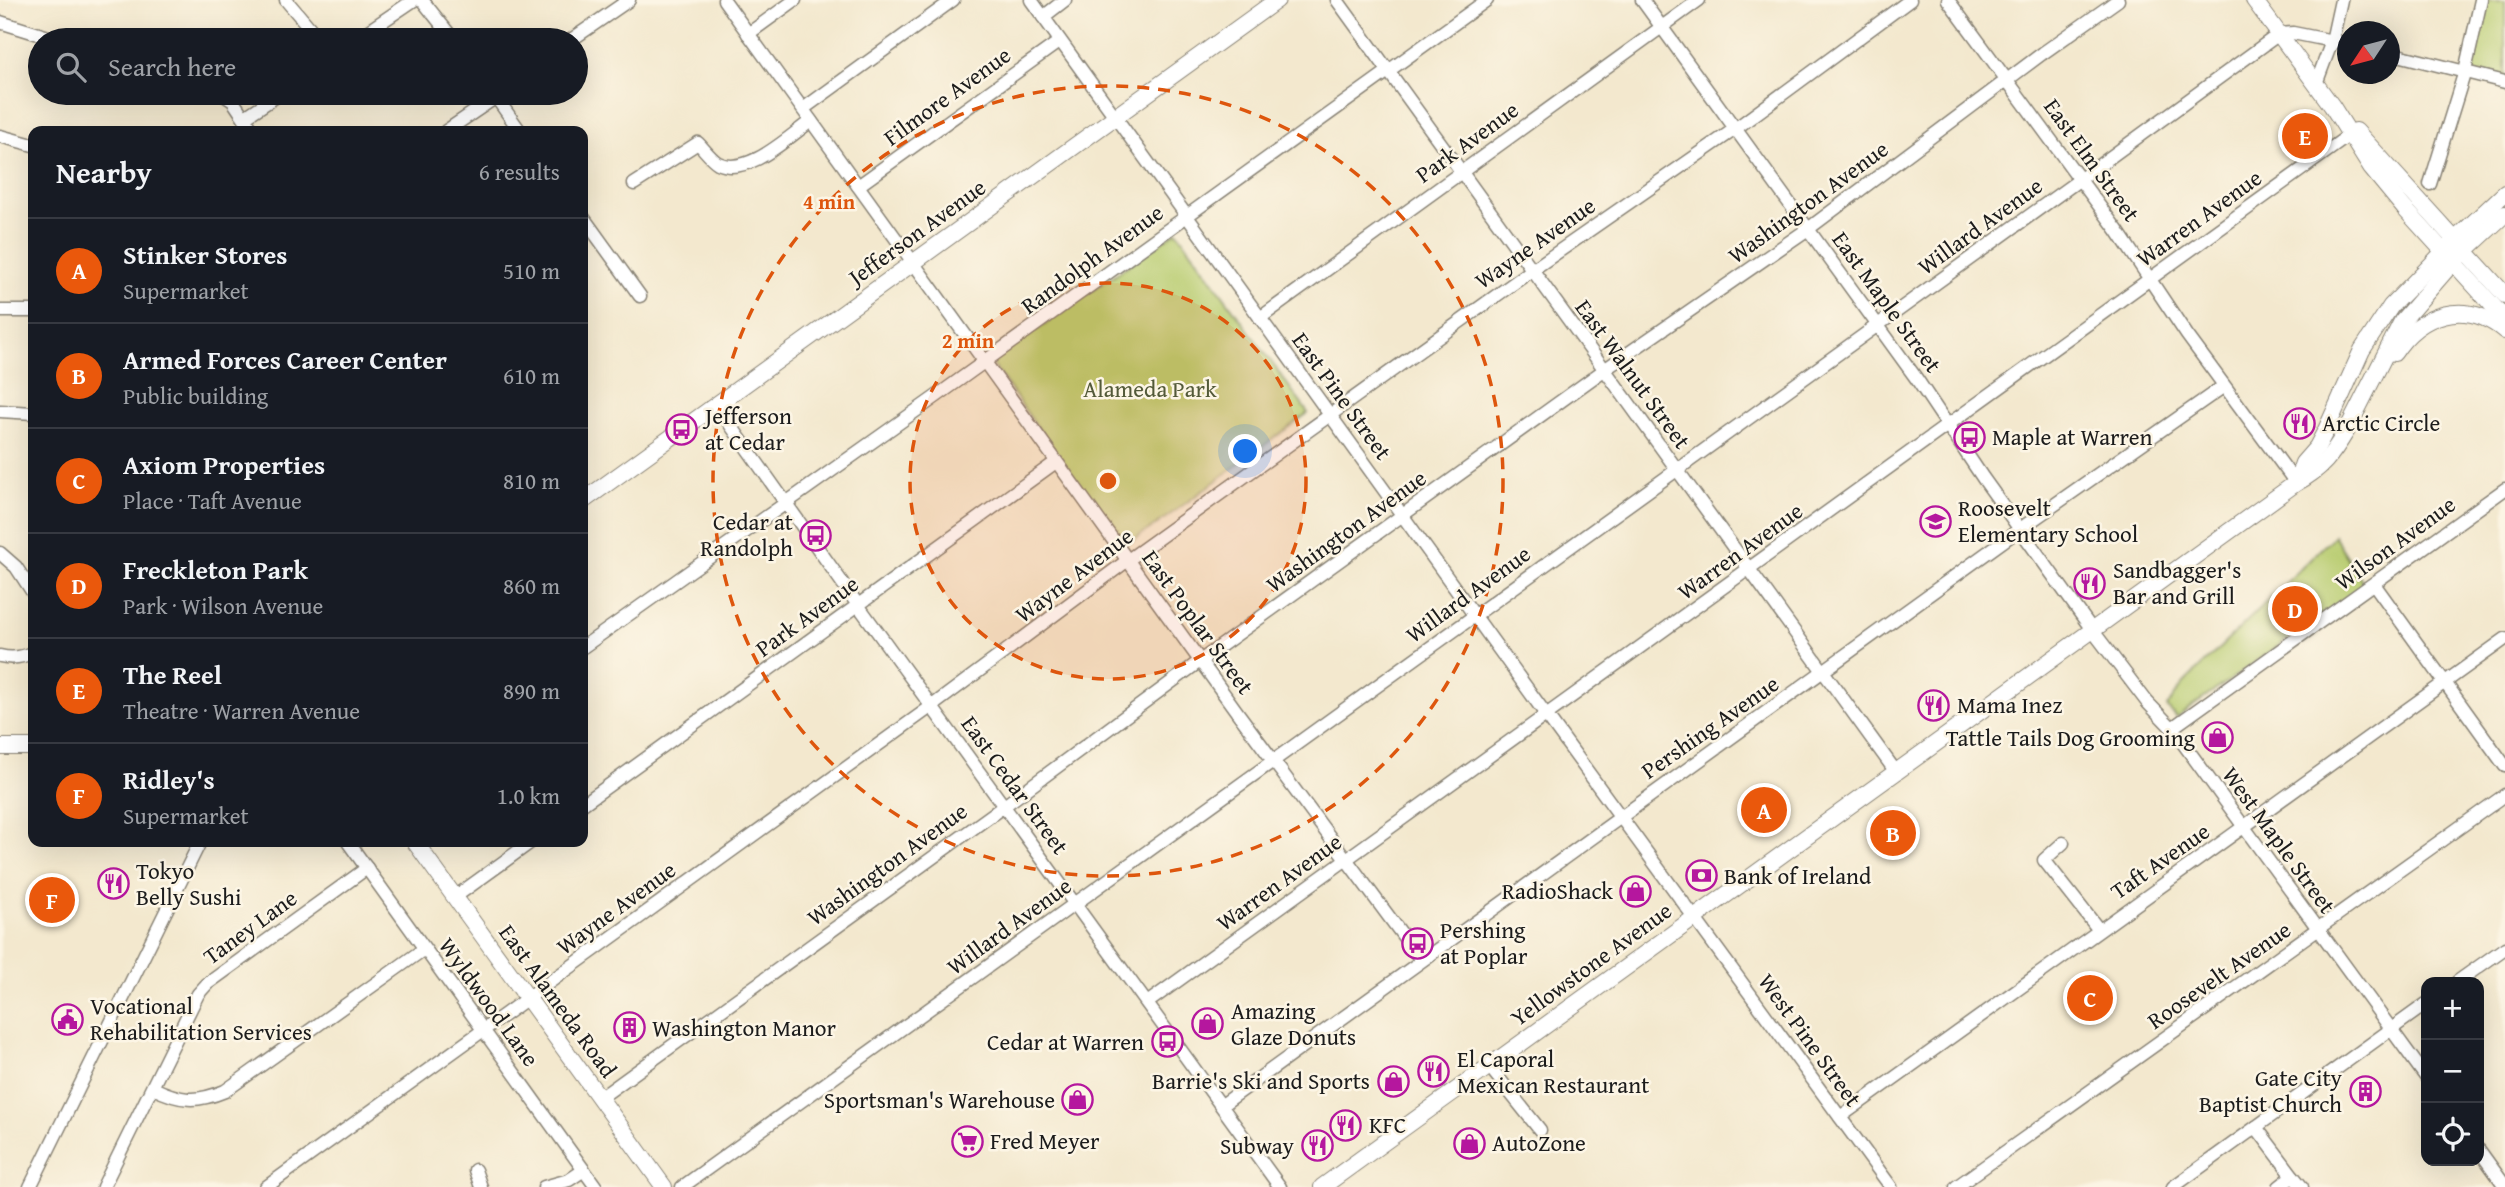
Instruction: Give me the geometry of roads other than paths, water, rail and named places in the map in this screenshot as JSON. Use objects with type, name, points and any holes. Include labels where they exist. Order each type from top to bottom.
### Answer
[{"type":"main road","name":"Jefferson Avenue","points":[[588,496],[1277,0]]},
{"type":"main road","points":[[2254,0],[2353,133],[2386,187],[2505,295]]},
{"type":"main road","points":[[2454,251],[2505,193]]},
{"type":"main road","points":[[2454,251],[2505,214]]},
{"type":"main road","points":[[2454,251],[2505,319]]},
{"type":"main road","name":"Yellowstone Avenue","points":[[1322,1187],[2295,483],[2315,473],[2338,446],[2402,321],[2454,251]]},
{"type":"main road","name":"Yellowstone Avenue","points":[[2295,483],[2303,463],[2326,430],[2375,329],[2408,286],[2454,251]]},
{"type":"main road","points":[[2371,383],[2402,340],[2428,320],[2448,313],[2468,313],[2483,317],[2505,331]]},
{"type":"main road","points":[[0,747],[28,747]]},
{"type":"main road","name":"East Alameda Road","points":[[419,847],[664,1187]]},
{"type":"street","points":[[286,0],[310,28]]},
{"type":"street","points":[[373,28],[414,0]]},
{"type":"street","points":[[422,0],[444,28]]},
{"type":"street","points":[[588,28],[629,0]]},
{"type":"street","name":"East Poplar Street","points":[[724,0],[1056,463],[1421,960]]},
{"type":"street","points":[[748,34],[795,0]]},
{"type":"street","points":[[803,109],[953,0]]},
{"type":"street","name":"East Pine Street","points":[[1031,0],[1694,918]]},
{"type":"street","points":[[1043,17],[1065,0]]},
{"type":"street","name":"East Walnut Street","points":[[1336,0],[1896,772]]},
{"type":"street","name":"Randolph Avenue","points":[[588,643],[1487,0]]},
{"type":"street","name":"East Maple Street","points":[[1642,0],[1950,425],[2093,631]]},
{"type":"street","name":"Park Avenue","points":[[1260,318],[1699,0]]},
{"type":"street","name":"Wayne Avenue","points":[[266,1187],[932,706],[1128,560],[1532,270],[1735,129],[1910,0]]},
{"type":"street","name":"East Elm Street","points":[[1948,0],[2118,230],[2224,386],[2295,483]]},
{"type":"street","name":"Washington Avenue","points":[[600,1098],[1604,370],[1808,229],[2118,0]]},
{"type":"street","points":[[2316,84],[2332,41],[2341,0]]},
{"type":"street","points":[[2430,184],[2465,71],[2482,0]]},
{"type":"street","points":[[0,22],[28,31]]},
{"type":"street","points":[[2279,34],[2293,33],[2337,42]]},
{"type":"street","name":"Willard Avenue","points":[[682,1187],[2279,34]]},
{"type":"street","name":"Filmore Avenue","points":[[859,186],[1059,41]]},
{"type":"street","points":[[2400,56],[2505,82]]},
{"type":"street","points":[[236,105],[250,126]]},
{"type":"street","points":[[245,117],[263,105]]},
{"type":"street","points":[[453,126],[482,105]]},
{"type":"street","points":[[504,105],[517,126]]},
{"type":"street","points":[[634,184],[698,143],[717,162],[734,166],[755,161],[811,121]]},
{"type":"street","name":"Warren Avenue","points":[[1147,1003],[2353,133]]},
{"type":"street","points":[[0,136],[28,144]]},
{"type":"street","points":[[588,224],[640,296]]},
{"type":"street","points":[[0,311],[28,312]]},
{"type":"street","name":"Pershing Avenue","points":[[1222,1105],[2020,529],[2224,386]]},
{"type":"street","name":"East Cedar Street","points":[[717,405],[858,605],[1280,1187]]},
{"type":"street","points":[[0,411],[28,412]]},
{"type":"street","name":"Park Avenue","points":[[588,800],[1056,463]]},
{"type":"street","name":"Wilson Avenue","points":[[2172,728],[2505,489]]},
{"type":"street","points":[[0,553],[16,567],[28,585]]},
{"type":"street","points":[[2374,584],[2505,766]]},
{"type":"street","name":"West Maple Street","points":[[2093,631],[2147,702],[2172,728],[2421,1070]]},
{"type":"street","name":"Taft Avenue","points":[[1840,1117],[2505,639]]},
{"type":"street","points":[[0,656],[10,658],[28,655]]},
{"type":"street","name":"Roosevelt Avenue","points":[[1956,1187],[2505,795]]},
{"type":"street","points":[[2063,844],[2044,860],[2099,930]]},
{"type":"street","points":[[30,1187],[198,847]]},
{"type":"street","name":"Wyldwood Lane","points":[[352,847],[596,1187]]},
{"type":"street","points":[[455,897],[524,847]]},
{"type":"street","name":"Taney Lane","points":[[103,1187],[198,994],[367,869]]},
{"type":"street","name":"West Pine Street","points":[[1694,918],[1891,1187]]},
{"type":"street","points":[[2464,977],[2505,948]]},
{"type":"street","points":[[153,1088],[172,1097],[189,1100],[208,1098],[225,1091],[424,949]]},
{"type":"street","points":[[2173,1187],[2421,1008]]},
{"type":"street","points":[[1489,1066],[1540,1130]]},
{"type":"street","points":[[2256,1127],[2302,1187]]},
{"type":"street","points":[[2484,1157],[2505,1186]]},
{"type":"street","points":[[475,1170],[481,1187]]},
{"type":"street","points":[[544,1187],[569,1180],[584,1170]]},
{"type":"street","points":[[2279,1187],[2293,1176]]},
{"type":"place","name":"The Reel","points":[[2305,136]]},
{"type":"place","name":"Arctic Circle","points":[[2299,423]]},
{"type":"place","name":"Jefferson at Cedar","points":[[682,429]]},
{"type":"place","name":"Maple at Warren","points":[[1969,437]]},
{"type":"place","name":"Roosevelt Elementary School","points":[[1935,521]]},
{"type":"place","name":"Cedar at Randolph","points":[[816,535]]},
{"type":"place","name":"Sandbagger's Bar and Grill","points":[[2090,583]]},
{"type":"place","name":"Freckleton Park","points":[[2295,609]]},
{"type":"place","name":"Mama Inez","points":[[1934,705]]},
{"type":"place","name":"Tattle Tails Dog Grooming","points":[[2218,738]]},
{"type":"place","name":"Stinker Stores","points":[[1764,810]]},
{"type":"place","name":"Armed Forces Career Center","points":[[1893,833]]},
{"type":"place","name":"Bank of Ireland","points":[[1701,876]]},
{"type":"place","name":"Tokyo Belly Sushi","points":[[113,884]]},
{"type":"place","name":"RadioShack","points":[[1636,891]]},
{"type":"place","name":"Ridley's","points":[[52,900]]},
{"type":"place","name":"Pershing at Poplar","points":[[1417,943]]},
{"type":"place","name":"Axiom Properties","points":[[2090,998]]},
{"type":"place","name":"Vocational Rehabilitation Services","points":[[67,1019]]},
{"type":"place","name":"Amazing Glaze Donuts","points":[[1208,1024]]},
{"type":"place","name":"Washington Manor","points":[[629,1028]]},
{"type":"place","name":"Cedar at Warren","points":[[1167,1042]]},
{"type":"place","name":"El Caporal Mexican Restaurant","points":[[1434,1072]]},
{"type":"place","name":"Barrie's Ski and Sports","points":[[1393,1081]]},
{"type":"place","name":"Gate City Baptist Church","points":[[2365,1091]]},
{"type":"place","name":"Sportsman's Warehouse","points":[[1078,1100]]},
{"type":"place","name":"KFC","points":[[1346,1125]]},
{"type":"place","name":"Fred Meyer","points":[[967,1141]]},
{"type":"place","name":"AutoZone","points":[[1469,1143]]},
{"type":"place","name":"Subway","points":[[1317,1146]]},
{"type":"park label","name":"Alameda Park","points":[[1150,389]]}]
